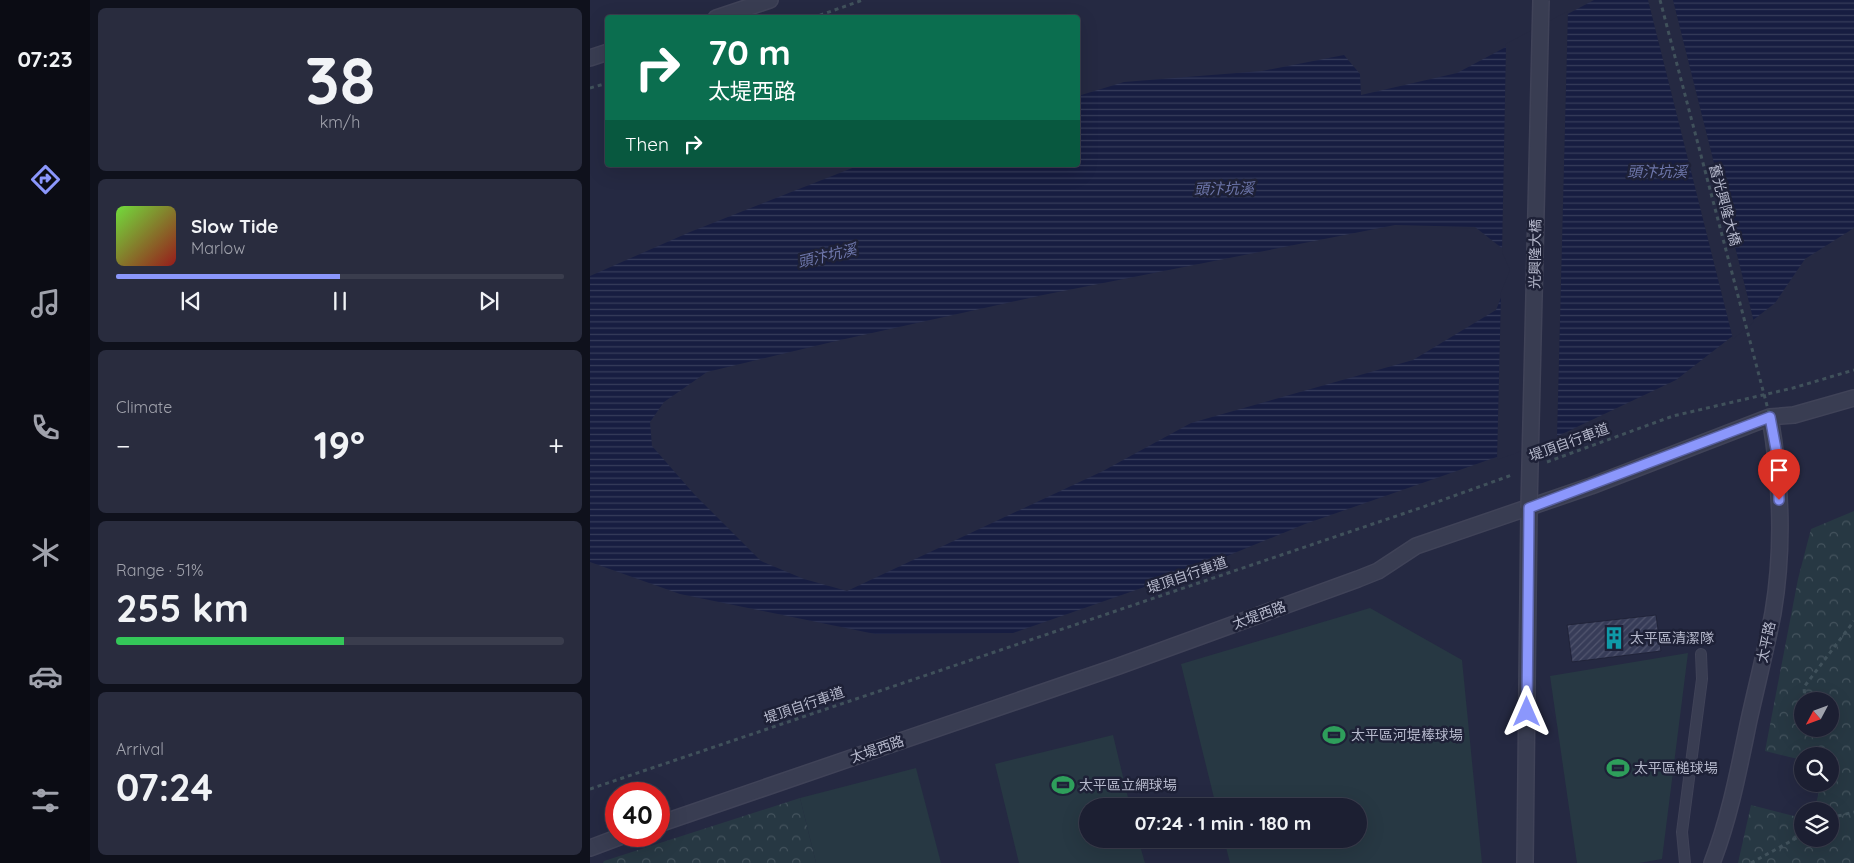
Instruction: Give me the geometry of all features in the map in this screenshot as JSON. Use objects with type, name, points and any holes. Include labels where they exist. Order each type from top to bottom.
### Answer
[{"type":"street","points":[[725,15],[770,0]]},
{"type":"street","name":"光興隆大橋","points":[[1529,508],[1541,0]]},
{"type":"street","points":[[590,58],[605,53]]},
{"type":"street","name":"太堤西路","points":[[670,820],[1110,669],[1330,589],[1378,570],[1416,546],[1529,508],[1770,417],[1794,415],[1854,398]]},
{"type":"street","name":"太平路","points":[[1712,863],[1720,842],[1740,760],[1773,612],[1779,557],[1780,520],[1778,460],[1770,417]]},
{"type":"street","points":[[1525,863],[1529,508]]},
{"type":"street","points":[[590,848],[605,842]]},
{"type":"lane","points":[[1685,863],[1682,832],[1702,679],[1701,654]]},
{"type":"path","points":[[820,15],[863,0]]},
{"type":"path","name":"舊光興隆大橋","points":[[1660,0],[1770,417]]},
{"type":"path","points":[[590,88],[605,84]]},
{"type":"path","name":"堤頂自行車道","points":[[1546,463],[1673,416],[1793,388],[1854,370]]},
{"type":"path","name":"堤頂自行車道","points":[[590,789],[1414,510],[1520,472]]},
{"type":"path","points":[[1804,692],[1804,687],[1854,621]]},
{"type":"path","points":[[1839,816],[1854,812]]},
{"type":"path","points":[[1751,863],[1794,839]]},
{"type":"green space","points":[[1854,511],[1854,863],[1738,863],[1751,805],[1794,816],[1794,847],[1839,847],[1839,802],[1816,802],[1819,792],[1839,792],[1839,747],[1794,747],[1794,758],[1765,751],[1798,579],[1811,529]]},
{"type":"green space","name":"太平區河堤棒球場","points":[[1370,608],[1462,660],[1482,863],[1230,863],[1226,848],[1367,848],[1367,798],[1214,798],[1181,664]]},
{"type":"green space","name":"太平區槌球場","points":[[1688,653],[1662,859],[1639,863],[1577,863],[1550,676]]},
{"type":"green space","name":"太平區立網球場","points":[[1113,735],[1128,798],[1079,798],[1079,848],[1141,848],[1145,863],[1019,863],[995,764]]},
{"type":"green space","points":[[916,768],[941,863],[816,863],[800,798]]},
{"type":"green space","points":[[800,798],[816,863],[603,863],[604,861],[648,847],[670,847],[670,840]]},
{"type":"water","name":"頭汴坑溪","points":[[1594,0],[1854,0],[1854,228],[1805,259],[1775,303],[1676,380],[1560,435],[1305,524],[1193,570],[1013,633],[875,634],[680,594],[590,562],[590,276],[690,232],[855,167],[1080,167],[1080,95],[1124,82],[1262,71],[1344,55],[1360,74],[1361,95],[1457,73]],"holes":[[[1395,225],[1475,227],[1503,249],[1512,270],[1496,310],[1413,360],[1191,423],[1103,471],[847,591],[804,579],[761,561],[694,494],[652,446],[650,422],[664,402],[707,372],[836,341],[1043,295]]]},
{"type":"pier","points":[[1648,0],[1673,0],[1754,322],[1733,339]]},
{"type":"pier","points":[[1568,11],[1557,438],[1497,460],[1501,292],[1510,270],[1502,252],[1506,44]]},
{"type":"building","name":"太平區清潔隊","points":[[1656,615],[1661,651],[1572,662],[1567,625]]},
{"type":"place","name":"太平區清潔隊","points":[[1614,638]]},
{"type":"place","name":"太平區河堤棒球場","points":[[1334,735]]},
{"type":"place","name":"太平區槌球場","points":[[1618,768]]},
{"type":"place","name":"太平區立網球場","points":[[1063,785]]},
{"type":"route","points":[[1527,712],[1529,508],[1770,417],[1778,460],[1779,500]]}]
